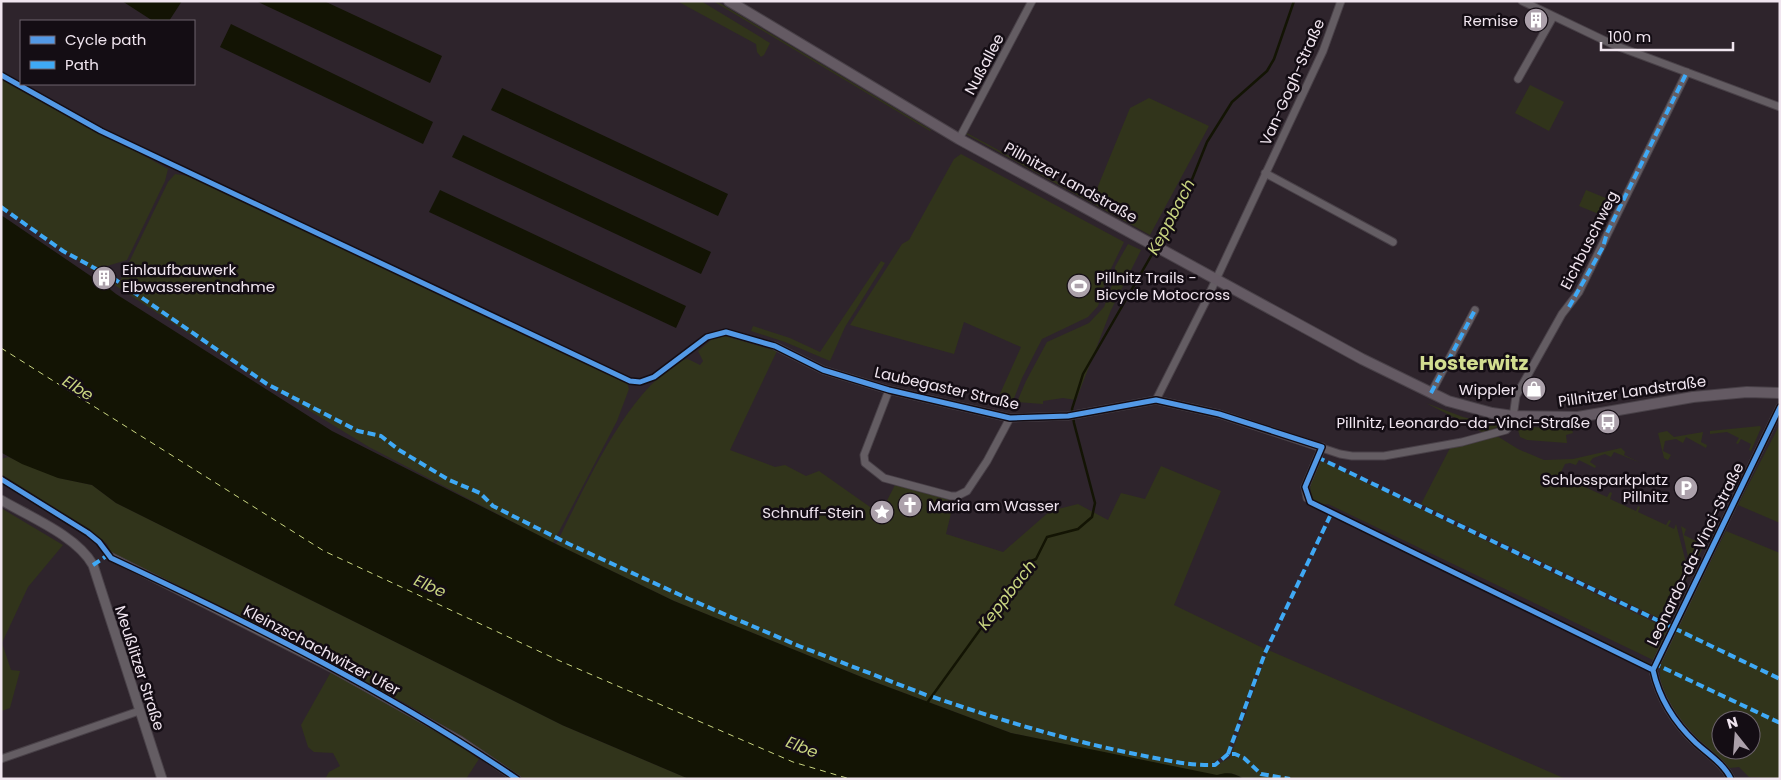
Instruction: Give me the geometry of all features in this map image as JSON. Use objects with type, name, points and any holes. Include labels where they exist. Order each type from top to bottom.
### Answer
[{"type":"main road","name":"Pillnitzer Landstraße","points":[[729,1],[959,139],[1362,359],[1431,393],[1477,410],[1514,416],[1578,417],[1693,397],[1747,392],[1780,393]]},
{"type":"street","name":"Nußallee","points":[[959,139],[1032,1]]},
{"type":"street","name":"Van-Gogh-Straße","points":[[1156,400],[1266,173],[1322,51],[1341,1]]},
{"type":"street","points":[[1522,1],[1614,45],[1780,107]]},
{"type":"street","points":[[1518,79],[1552,17]]},
{"type":"street","name":"Eichbuschweg","points":[[1514,416],[1516,396],[1562,314],[1570,307],[1583,284],[1687,72]]},
{"type":"street","points":[[1266,173],[1393,242]]},
{"type":"street","points":[[1431,393],[1475,310]]},
{"type":"street","name":"Laubegaster Straße","points":[[775,346],[823,370],[889,390],[1010,418],[1068,416],[1156,400],[1219,414],[1352,456],[1384,456],[1462,442],[1506,430],[1512,424],[1514,416]]},
{"type":"street","points":[[889,390],[864,456],[865,463],[884,478],[951,496],[968,491],[987,462],[1010,418]]},
{"type":"street","name":"Leonardo-da-Vinci-Straße","points":[[1731,779],[1727,771],[1694,741],[1674,716],[1658,690],[1653,670],[1780,407]]},
{"type":"street","points":[[1308,498],[1305,487],[1322,448]]},
{"type":"street","name":"Meußlitzer Straße","points":[[1,500],[74,542],[87,554],[93,565],[162,779]]},
{"type":"street","name":"Kleinzschachwitzer Ufer","points":[[108,555],[335,670],[460,740],[517,779]]},
{"type":"street","points":[[1,759],[140,711]]},
{"type":"green space","points":[[677,1],[701,1],[770,43],[764,55],[761,57],[757,52],[756,44]]},
{"type":"green space","points":[[713,1],[716,1],[931,130],[930,131]]},
{"type":"green space","points":[[1,77],[168,169],[165,181],[127,260],[107,266],[101,276],[1,206]]},
{"type":"green space","points":[[1530,85],[1564,102],[1549,131],[1515,113]]},
{"type":"green space","points":[[1149,98],[1209,126],[1150,235],[965,132],[1089,199],[1096,191],[1130,108]]},
{"type":"green space","points":[[961,154],[1124,242],[1106,279],[1098,306],[1088,317],[1042,339],[1022,378],[1011,406],[995,405],[1021,347],[964,322],[954,354],[850,325],[902,244],[909,240],[954,159]]},
{"type":"green space","points":[[175,174],[189,176],[627,382],[629,389],[617,421],[553,543],[369,447],[274,389],[110,282],[110,280],[118,285],[168,182]]},
{"type":"green space","points":[[1586,190],[1613,201],[1606,217],[1579,206]]},
{"type":"green space","points":[[1128,244],[1141,250],[1111,310],[1076,400],[1063,398],[1043,401],[1043,404],[1017,402],[1047,342],[1089,323],[1104,307],[1115,277],[1115,267]]},
{"type":"green space","points":[[881,261],[885,263],[845,327],[830,361],[785,342],[751,331],[753,326],[790,338],[820,352]]},
{"type":"green space","points":[[725,336],[777,351],[730,450],[775,467],[785,465],[806,476],[819,471],[880,514],[895,485],[954,501],[946,534],[1003,552],[1050,511],[1078,504],[1108,520],[1121,493],[1145,499],[1161,466],[1221,491],[1174,605],[1265,649],[1228,749],[1223,756],[1213,763],[1212,767],[1230,758],[1268,650],[1566,779],[1244,779],[1234,774],[1217,776],[1011,733],[864,678],[674,601],[556,544],[609,442],[643,394],[662,374],[683,360],[688,359],[700,365],[703,361],[698,351],[712,339]]},
{"type":"green space","points":[[1426,403],[1463,417],[1500,426],[1484,433]]},
{"type":"green space","points":[[1780,424],[1780,523],[1738,505]]},
{"type":"green space","points":[[1521,426],[1572,430],[1573,433],[1566,435],[1567,443],[1527,440],[1520,437],[1518,430]]},
{"type":"green space","points":[[1760,426],[1761,428],[1751,451],[1749,450],[1751,444],[1741,439],[1738,444],[1736,443],[1739,438],[1727,432],[1710,434],[1710,431]]},
{"type":"green space","points":[[1667,431],[1674,437],[1703,432],[1701,442],[1707,445],[1706,448],[1686,437],[1683,443],[1676,439],[1665,441],[1663,451],[1671,455],[1668,460],[1664,458],[1658,433]]},
{"type":"green space","points":[[1497,436],[1518,449],[1544,460],[1573,459],[1621,448],[1625,452],[1624,455],[1641,463],[1614,452],[1611,457],[1605,454],[1593,458],[1590,462],[1596,466],[1595,468],[1579,460],[1576,465],[1565,464],[1560,474],[1584,486],[1587,480],[1590,481],[1587,488],[1607,497],[1610,492],[1612,493],[1610,499],[1636,511],[1638,506],[1640,507],[1638,512],[1666,525],[1669,520],[1671,521],[1668,526],[1674,529],[1676,524],[1689,574],[1667,622],[1421,504],[1450,448]]},
{"type":"green space","points":[[8,457],[59,478],[92,485],[116,503],[562,725],[689,779],[524,779],[463,737],[401,701],[295,644],[112,555],[107,544],[100,538],[1,476],[1,459]]},
{"type":"green space","points":[[1322,461],[1668,629],[1653,660],[1328,504],[1321,505],[1312,501],[1311,480],[1315,470]]},
{"type":"green space","points":[[1,508],[63,545],[28,587],[2,643],[11,670],[20,671],[10,708],[2,711]]},
{"type":"green space","points":[[1328,508],[1651,664],[1650,666],[1327,510]]},
{"type":"green space","points":[[1681,526],[1686,529],[1684,535],[1702,544],[1705,538],[1707,539],[1694,566],[1690,566]]},
{"type":"green space","points":[[1726,531],[1780,553],[1780,779],[1749,777],[1739,767],[1730,768],[1721,760],[1761,760],[1761,710],[1711,710],[1711,752],[1690,733],[1668,704],[1662,688],[1660,671],[1664,654]]},
{"type":"green space","points":[[332,670],[454,741],[479,759],[466,779],[325,779],[329,772],[340,766],[333,753],[314,752],[308,747],[301,725]]},
{"type":"water","points":[[122,1],[182,1],[170,20],[151,20]]},
{"type":"water","points":[[256,1],[324,1],[442,56],[430,83]]},
{"type":"water","points":[[231,24],[433,122],[423,144],[220,47]]},
{"type":"water","points":[[502,88],[728,194],[718,216],[491,110]]},
{"type":"water","points":[[463,135],[711,252],[701,274],[452,157]]},
{"type":"water","points":[[440,190],[686,306],[676,328],[429,212]]},
{"type":"water","name":"Elbe","points":[[1,215],[98,281],[106,284],[116,294],[332,431],[674,601],[864,678],[1011,733],[1217,775],[1237,775],[1244,779],[689,779],[562,725],[116,503],[92,485],[58,478],[22,464],[2,453]]},
{"type":"waterway","name":"Keppbach","points":[[1157,245],[1185,197],[1207,142],[1232,102],[1267,71],[1274,59],[1294,1]]},
{"type":"waterway","name":"Keppbach","points":[[927,703],[1029,562],[1036,559],[1047,537],[1078,529],[1092,517],[1095,503],[1072,409],[1083,374],[1155,249]]},
{"type":"ferry route","points":[[1,348],[324,551],[560,661],[793,762],[850,779]]},
{"type":"marked path","points":[[1569,307],[1603,247],[1607,233],[1687,72]]},
{"type":"marked path","points":[[1,207],[63,251],[113,278],[267,384],[358,431],[381,436],[399,450],[449,480],[480,493],[493,506],[569,544],[689,599],[799,646],[929,696]]},
{"type":"marked path","points":[[1431,393],[1475,310]]},
{"type":"marked path","points":[[1317,457],[1780,679]]},
{"type":"marked path","points":[[1228,754],[1265,653],[1331,514]]},
{"type":"marked path","points":[[93,565],[108,555],[106,551]]},
{"type":"marked path","points":[[1653,663],[1780,723]]},
{"type":"marked path","points":[[933,697],[1058,736],[1165,760],[1215,765],[1228,754],[1235,754],[1244,758],[1261,774],[1290,779]]},
{"type":"cycle path","points":[[1,75],[101,131],[630,381],[640,382],[654,377],[707,337],[726,332],[775,346],[823,370],[889,390],[1010,418],[1068,416],[1156,400],[1219,414],[1322,447],[1305,487],[1310,502],[1653,670]]},
{"type":"cycle path","points":[[1731,779],[1720,764],[1681,727],[1659,690],[1653,670],[1780,407]]},
{"type":"cycle path","points":[[1,479],[88,533],[99,542],[111,558],[318,660],[419,717],[517,779]]},
{"type":"place","name":"Remise","points":[[1536,20]]},
{"type":"place","name":"Einlaufbauwerk Elbwasserentnahme","points":[[104,278]]},
{"type":"place","name":"Pillnitz Trails - Bicycle Motocross","points":[[1079,286]]},
{"type":"place","name":"Wippler","points":[[1534,389]]},
{"type":"place","name":"Pillnitz, Leonardo-da-Vinci-Straße","points":[[1608,422]]},
{"type":"place","name":"Schlossparkplatz Pillnitz","points":[[1686,488]]},
{"type":"place","name":"Maria am Wasser","points":[[910,505]]},
{"type":"place","name":"Schnuff-Stein","points":[[882,512]]},
{"type":"district","name":"Hosterwitz","points":[[1474,363]]}]
